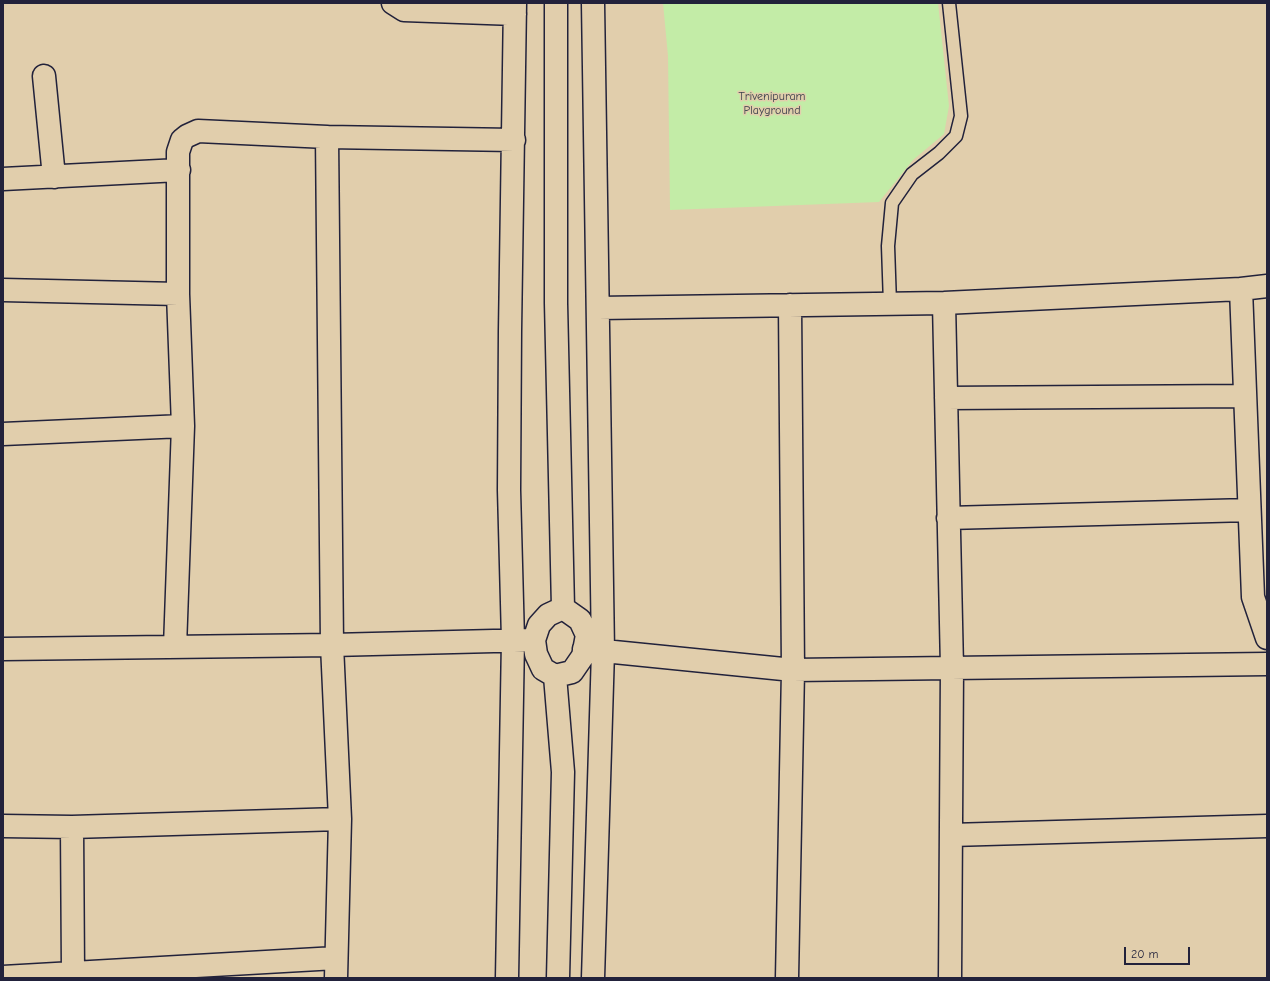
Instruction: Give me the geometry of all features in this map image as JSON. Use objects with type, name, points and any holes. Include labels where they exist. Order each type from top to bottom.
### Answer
[{"type":"street","points":[[393,3],[404,10],[515,8],[510,355],[510,490],[523,640],[507,978]]},
{"type":"street","points":[[556,3],[556,303],[563,608]]},
{"type":"street","points":[[593,3],[598,308],[594,650],[593,978]]},
{"type":"street","points":[[44,76],[54,176]]},
{"type":"street","points":[[175,647],[183,426],[178,294],[178,152],[182,140],[187,136],[198,132],[327,137],[514,140]]},
{"type":"street","points":[[3,977],[73,972],[336,968],[340,819],[332,645],[327,137]]},
{"type":"street","points":[[3,179],[179,170]]},
{"type":"street","points":[[598,308],[944,303],[1241,289],[1267,286]]},
{"type":"street","points":[[1241,289],[1252,597],[1267,638]]},
{"type":"street","points":[[3,290],[178,294]]},
{"type":"street","points":[[944,303],[952,668],[950,978]]},
{"type":"street","points":[[787,978],[793,670],[790,305]]},
{"type":"street","points":[[946,398],[1244,396]]},
{"type":"street","points":[[3,434],[183,426]]},
{"type":"street","points":[[948,518],[1249,510]]},
{"type":"street","points":[[3,649],[332,645],[523,640],[548,615],[563,608]]},
{"type":"street","points":[[563,608],[580,620],[594,650]]},
{"type":"street","points":[[523,640],[536,654],[543,669],[556,676],[572,672],[583,656],[594,650],[793,670],[1267,664]]},
{"type":"street","points":[[556,676],[563,772],[558,978]]},
{"type":"street","points":[[3,826],[72,827],[340,819]]},
{"type":"street","points":[[951,835],[1267,826]]},
{"type":"street","points":[[72,827],[73,972]]},
{"type":"lane","points":[[890,304],[888,246],[892,203],[912,174],[939,153],[956,136],[962,116],[949,3]]},
{"type":"green space","name":"Trivenipuram Playground","points":[[663,3],[938,3],[949,106],[944,134],[913,160],[879,202],[670,210],[668,56]]}]
